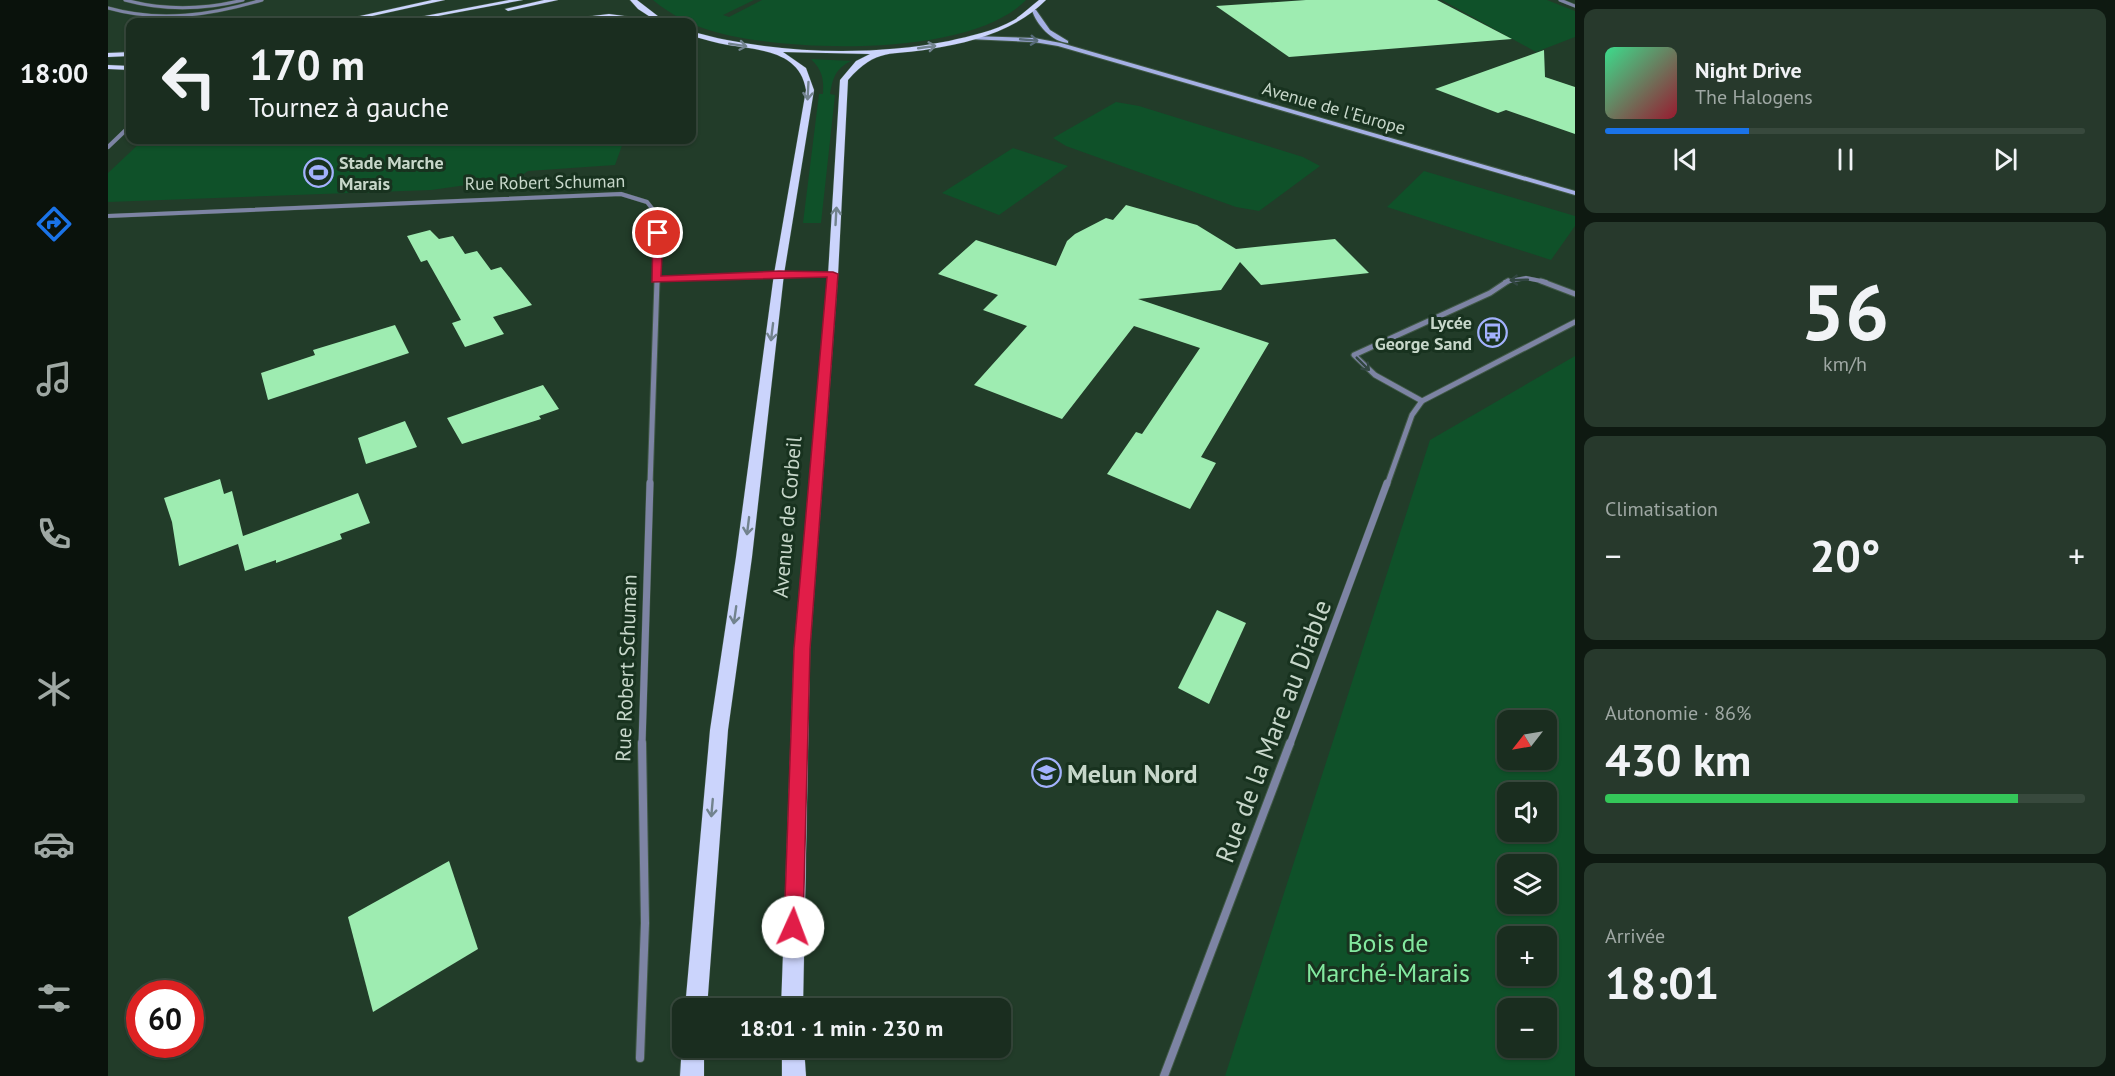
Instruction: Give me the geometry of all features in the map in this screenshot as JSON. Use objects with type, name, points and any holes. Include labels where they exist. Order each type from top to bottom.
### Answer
[{"type":"main road","points":[[356,18],[442,0]]},
{"type":"main road","points":[[419,18],[520,0]]},
{"type":"main road","points":[[459,18],[555,0]]},
{"type":"main road","points":[[633,0],[640,8],[656,18]]},
{"type":"main road","points":[[696,35],[715,41],[774,50],[837,53],[882,51],[939,45],[971,38],[1004,27],[1034,11],[1043,0]]},
{"type":"main road","name":"Avenue de l'Europe","points":[[1034,11],[1048,31],[1086,51]]},
{"type":"main road","points":[[588,18],[609,16],[624,18]]},
{"type":"main road","name":"Avenue de l'Europe","points":[[971,38],[1034,40],[1086,51],[1575,193]]},
{"type":"main road","points":[[697,998],[719,730],[744,557],[779,274],[810,90],[808,75],[800,66],[774,50]]},
{"type":"main road","name":"Avenue de Corbeil","points":[[792,998],[802,649],[833,274],[844,80],[859,63],[882,51]]},
{"type":"main road","points":[[108,55],[126,54]]},
{"type":"main road","points":[[108,65],[126,66]]},
{"type":"main road","points":[[692,1076],[693,1058]]},
{"type":"main road","points":[[793,1058],[794,1076]]},
{"type":"street","points":[[125,0],[159,9],[206,7],[243,0]]},
{"type":"street","points":[[203,0],[206,7],[214,12]]},
{"type":"street","points":[[108,8],[126,14],[148,16],[214,12],[262,0]]},
{"type":"street","points":[[1560,0],[1575,6]]},
{"type":"street","points":[[108,147],[126,130]]},
{"type":"street","name":"Rue Robert Schuman","points":[[108,216],[622,195],[647,202],[656,209],[659,216],[641,773],[645,923],[640,1058]]},
{"type":"street","points":[[656,280],[779,274],[833,274]]},
{"type":"street","points":[[1575,294],[1556,284],[1527,279],[1510,280],[1490,293],[1354,355],[1375,375],[1422,401],[1575,322]]},
{"type":"street","name":"Rue de la Mare au Diable","points":[[1164,1076],[1359,562],[1412,415],[1422,401]]},
{"type":"green space","points":[[653,0],[754,0],[723,15],[729,17],[762,0],[1026,0],[999,19],[964,32],[921,41],[875,46],[784,44],[744,38],[696,26],[696,18],[679,18]]},
{"type":"green space","points":[[1442,0],[1547,0],[1575,11],[1575,37],[1536,52]]},
{"type":"green space","points":[[811,59],[851,61],[841,67],[832,83],[830,94],[835,95],[821,223],[803,223],[819,94],[823,94],[822,75]]},
{"type":"green space","points":[[1116,102],[1139,106],[1303,157],[1320,166],[1259,211],[1236,207],[1066,146],[1053,138]]},
{"type":"green space","name":"Stade Marche Marais","points":[[139,144],[623,144],[615,165],[528,171],[518,178],[431,190],[108,202],[108,173]]},
{"type":"green space","points":[[1013,148],[1068,166],[999,215],[942,193]]},
{"type":"green space","points":[[1424,171],[1575,216],[1575,226],[1551,260],[1387,207]]},
{"type":"green space","name":"Bois de Marché-Marais","points":[[1575,356],[1575,1076],[1225,1076],[1430,440]]},
{"type":"building","points":[[1306,0],[1437,0],[1512,39],[1289,57],[1216,6]]},
{"type":"building","points":[[1544,50],[1545,77],[1575,87],[1575,134],[1506,110],[1498,113],[1435,89]]},
{"type":"building","points":[[1126,205],[1197,225],[1236,249],[1335,239],[1369,273],[1261,285],[1240,262],[1221,290],[1138,299],[1269,343],[1201,457],[1216,463],[1190,509],[1107,474],[1136,432],[1142,434],[1200,348],[1134,326],[1062,419],[974,385],[1027,326],[983,310],[998,295],[938,274],[976,240],[1056,266],[1067,241],[1075,234],[1106,218],[1113,220]]},
{"type":"building","points":[[430,230],[439,239],[453,236],[465,254],[477,251],[491,270],[501,267],[532,305],[493,317],[504,334],[465,347],[452,323],[461,320],[427,260],[421,262],[407,236]]},
{"type":"building","points":[[395,325],[409,353],[268,400],[261,373],[315,355],[313,350]]},
{"type":"building","points":[[543,385],[559,409],[539,416],[541,419],[462,444],[447,418]]},
{"type":"building","points":[[405,421],[417,447],[366,464],[358,438]]},
{"type":"building","points":[[220,479],[224,494],[232,491],[243,536],[358,493],[370,523],[340,534],[342,539],[276,563],[276,560],[245,571],[238,544],[179,566],[172,522],[164,498]]},
{"type":"building","points":[[1217,610],[1246,623],[1209,704],[1178,688]]},
{"type":"building","points":[[449,861],[478,949],[373,1012],[348,917]]},
{"type":"place","name":"Stade Marche Marais","points":[[318,172]]},
{"type":"place","name":"Lycée George Sand","points":[[1493,332]]},
{"type":"place","name":"Melun Nord","points":[[1046,773]]},
{"type":"route","points":[[658,233],[656,280],[779,274],[833,274],[802,649],[793,927]]}]
